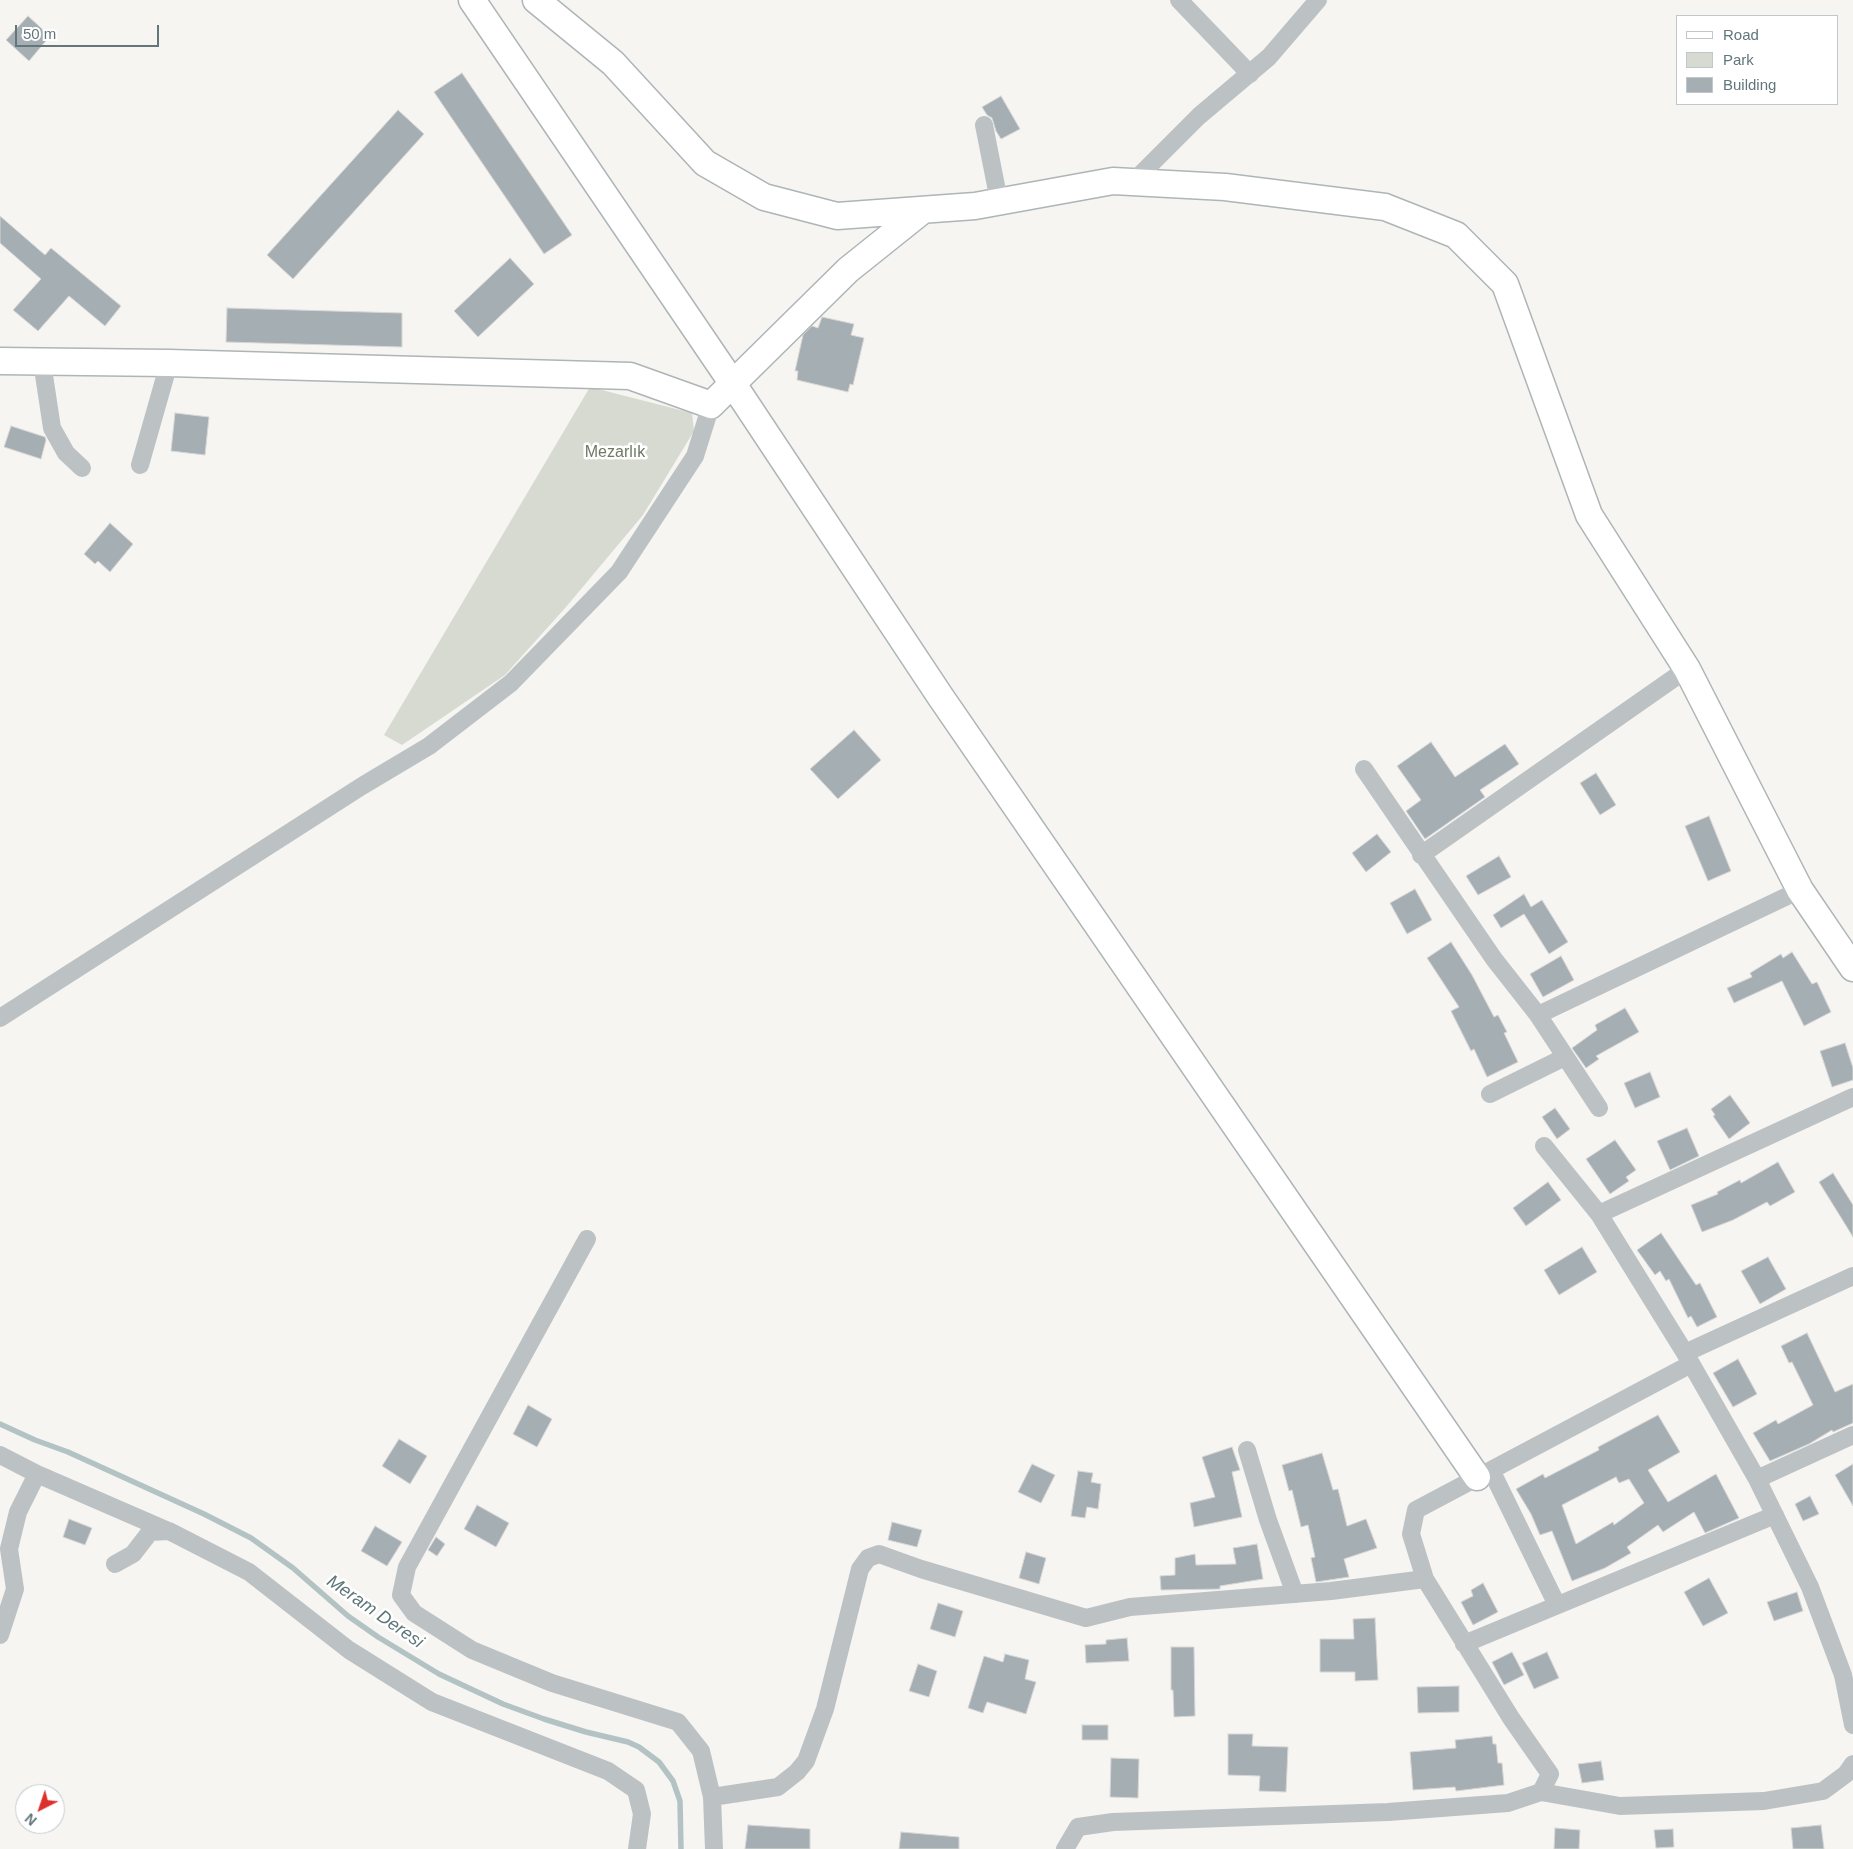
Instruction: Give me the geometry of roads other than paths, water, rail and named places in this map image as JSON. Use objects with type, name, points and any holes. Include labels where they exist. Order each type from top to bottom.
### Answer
[{"type":"street","points":[[472,0],[733,384],[940,696],[1396,1361],[1484,1474],[1557,1605]]},
{"type":"street","points":[[536,0],[613,63],[705,163],[764,197],[837,216],[975,206],[1113,181],[1225,187],[1385,208],[1456,235],[1505,284],[1589,515],[1687,669],[1800,890],[1853,968]]},
{"type":"street","points":[[1178,0],[1250,74]]},
{"type":"street","points":[[1133,182],[1199,116],[1269,57],[1318,0]]},
{"type":"street","points":[[984,125],[999,201]]},
{"type":"street","points":[[0,1018],[362,786],[429,746],[511,683],[619,572],[695,456],[711,405],[848,270],[923,210]]},
{"type":"street","points":[[0,362],[169,364],[630,376],[711,405]]},
{"type":"street","points":[[42,362],[52,428],[66,453],[82,468]]},
{"type":"street","points":[[140,465],[169,364]]},
{"type":"street","points":[[1422,855],[1687,669]]},
{"type":"street","points":[[1364,769],[1494,959],[1538,1015],[1599,1108]]},
{"type":"street","points":[[1538,1015],[1800,890]]},
{"type":"street","points":[[1490,1094],[1565,1057]]},
{"type":"street","points":[[1598,1214],[1853,1097]]},
{"type":"street","points":[[1544,1146],[1598,1214],[1688,1359],[1757,1479],[1810,1587],[1843,1675],[1853,1725]]},
{"type":"street","points":[[587,1239],[407,1567],[401,1595],[414,1613],[472,1650],[552,1683],[678,1722],[702,1751],[712,1796],[714,1849]]},
{"type":"street","points":[[1541,1792],[1550,1774],[1511,1718],[1425,1579],[1411,1534],[1416,1510],[1484,1474],[1688,1359],[1853,1276]]},
{"type":"street","points":[[1757,1479],[1853,1435]]},
{"type":"street","points":[[1247,1450],[1268,1520],[1295,1594]]},
{"type":"street","points":[[0,1455],[37,1474],[169,1531],[249,1572],[349,1650],[432,1702],[608,1771],[636,1790],[642,1814],[637,1849]]},
{"type":"street","points":[[0,1635],[15,1589],[9,1550],[18,1512],[37,1474]]},
{"type":"street","points":[[1464,1644],[1775,1515]]},
{"type":"street","points":[[115,1564],[133,1554],[150,1532],[169,1531]]},
{"type":"street","points":[[712,1796],[778,1787],[797,1772],[806,1761],[825,1709],[860,1568],[868,1558],[879,1554],[921,1569],[1086,1618],[1130,1606],[1295,1594],[1425,1579]]},
{"type":"street","points":[[1065,1849],[1078,1827],[1113,1822],[1397,1811],[1508,1803],[1541,1792],[1620,1806],[1764,1801],[1823,1791],[1846,1774],[1853,1764]]},
{"type":"waterway","name":"Meram Deresi","points":[[0,1424],[68,1452],[204,1514],[251,1538],[293,1568],[348,1616],[378,1637],[439,1674],[503,1704],[544,1719],[628,1742],[639,1747],[659,1762],[673,1781],[680,1801],[681,1849]]},
{"type":"park label","name":"Mezarlık","points":[[615,453]]}]
